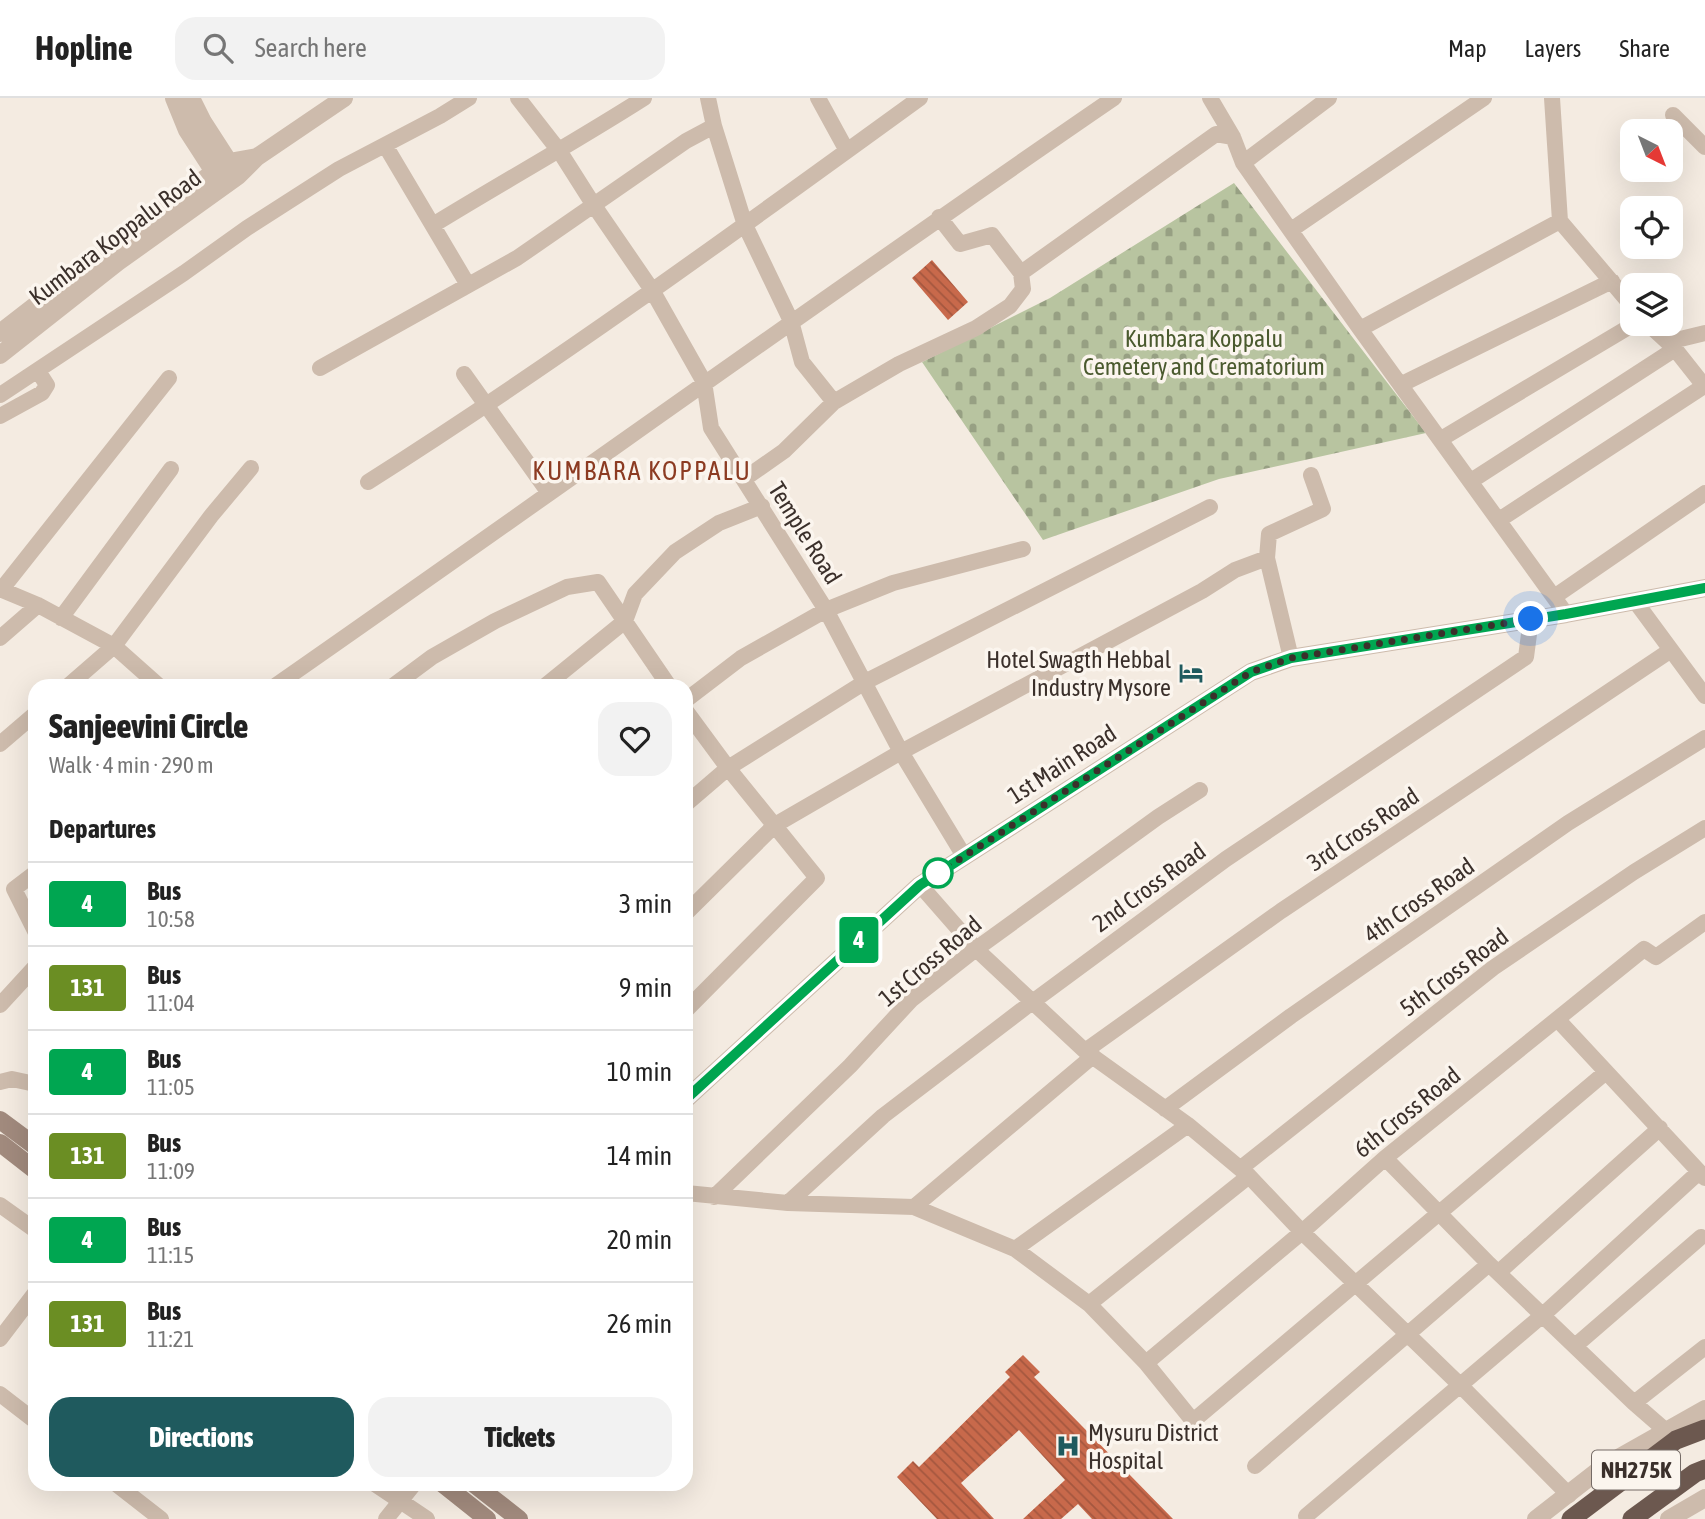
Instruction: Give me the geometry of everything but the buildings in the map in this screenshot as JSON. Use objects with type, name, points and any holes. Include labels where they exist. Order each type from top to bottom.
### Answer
[{"type":"highway","name":"NH275K","points":[[1571,1519],[1676,1440],[1705,1429]]},
{"type":"highway","name":"NH275K","points":[[1632,1519],[1695,1473],[1705,1469]]},
{"type":"main road","points":[[0,1119],[28,1141]]},
{"type":"main road","points":[[0,1143],[28,1165]]},
{"type":"main road","points":[[452,1491],[488,1519]]},
{"type":"main road","points":[[483,1491],[519,1519]]},
{"type":"street","points":[[174,98],[187,130],[226,174]]},
{"type":"street","points":[[191,98],[226,174]]},
{"type":"street","name":"Kumbara Koppalu Road","points":[[0,333],[130,232],[257,158],[344,98]]},
{"type":"street","points":[[0,395],[247,228],[340,169],[469,98]]},
{"type":"street","name":"Temple Road","points":[[518,98],[560,152],[652,290],[704,382],[711,428],[826,610],[901,752],[964,856]]},
{"type":"street","points":[[433,225],[512,176],[560,152],[644,98]]},
{"type":"street","points":[[708,98],[745,225],[791,321],[802,362],[834,402]]},
{"type":"street","points":[[818,98],[847,150]]},
{"type":"street","points":[[368,482],[652,290],[920,98]]},
{"type":"street","points":[[285,679],[939,217],[1114,98]]},
{"type":"street","points":[[1210,98],[1233,137],[1243,163],[1566,614]]},
{"type":"street","points":[[1243,163],[1329,98]]},
{"type":"street","points":[[1291,230],[1484,98]]},
{"type":"street","points":[[1552,98],[1560,221],[1620,291]]},
{"type":"street","points":[[1673,115],[1705,147]]},
{"type":"street","points":[[320,368],[517,258],[686,141],[714,126]]},
{"type":"street","points":[[1021,273],[1216,134],[1233,137]]},
{"type":"street","points":[[385,145],[468,285]]},
{"type":"street","name":"Kumbara Koppalu Road","points":[[0,355],[226,174]]},
{"type":"street","points":[[744,479],[784,451],[834,402],[899,364],[976,328],[1010,306],[1023,289],[1021,273],[992,235],[960,244],[939,217]]},
{"type":"street","points":[[1360,329],[1560,221]]},
{"type":"street","points":[[1402,384],[1612,281]]},
{"type":"street","points":[[1441,439],[1620,332]]},
{"type":"street","points":[[1471,481],[1671,346],[1705,333]]},
{"type":"street","points":[[1499,520],[1704,386],[1661,336]]},
{"type":"street","points":[[0,416],[42,393],[47,385],[38,371]]},
{"type":"street","points":[[464,374],[549,493]]},
{"type":"street","points":[[151,679],[114,646],[37,605],[1,590],[169,378]]},
{"type":"street","points":[[76,679],[114,646],[211,516],[251,468]]},
{"type":"street","points":[[61,618],[171,469]]},
{"type":"street","points":[[1291,658],[1268,558],[1269,534],[1323,509],[1311,475]]},
{"type":"street","points":[[1554,597],[1705,494]]},
{"type":"street","points":[[554,679],[625,621],[635,594],[675,552],[719,523],[762,506]]},
{"type":"street","points":[[693,798],[728,768],[865,682],[1210,507]]},
{"type":"street","points":[[693,695],[741,658],[826,610],[893,583],[1023,549]]},
{"type":"street","points":[[693,906],[775,825],[901,752],[1202,591],[1235,570],[1268,558]]},
{"type":"street","points":[[402,679],[432,657],[495,621],[567,587],[598,582],[664,679]]},
{"type":"street","name":"1st Main Road","points":[[693,1093],[920,885],[1251,672],[1291,658],[1566,614],[1705,588]]},
{"type":"street","points":[[1635,601],[1705,695]]},
{"type":"street","points":[[0,638],[37,605]]},
{"type":"street","name":"2nd Cross Road","points":[[788,1203],[883,1116],[1031,1003],[1226,859],[1526,657],[1531,619]]},
{"type":"street","name":"3rd Cross Road","points":[[914,1207],[1089,1054],[1281,911],[1671,650]]},
{"type":"street","points":[[0,744],[28,720]]},
{"type":"street","points":[[693,720],[817,878],[693,1003]]},
{"type":"street","name":"4th Cross Road","points":[[1166,1109],[1291,1016],[1568,823],[1705,738]]},
{"type":"street","name":"1st Cross Road","points":[[714,1197],[850,1066],[911,1000],[976,949],[1158,817],[1200,790]]},
{"type":"street","name":"5th Cross Road","points":[[1089,1304],[1493,968],[1634,872],[1705,828]]},
{"type":"street","points":[[28,878],[14,889],[28,917]]},
{"type":"street","points":[[920,885],[976,949],[1031,1003],[1089,1054],[1188,1125],[1245,1172],[1302,1232],[1569,1495]]},
{"type":"street","name":"6th Cross Road","points":[[1146,1363],[1302,1232],[1385,1158],[1644,949],[1656,957],[1705,922]]},
{"type":"street","points":[[0,1004],[28,974]]},
{"type":"street","points":[[1306,1516],[1544,1314],[1702,1175],[1558,1020]]},
{"type":"street","points":[[693,1194],[788,1203],[914,1207],[1015,1248],[1089,1304],[1146,1363],[1193,1421],[1606,1072]]},
{"type":"street","points":[[0,1082],[12,1079],[28,1082]]},
{"type":"street","points":[[1015,1248],[1188,1125]]},
{"type":"street","points":[[1255,1466],[1408,1334],[1494,1268],[1660,1128]]},
{"type":"street","points":[[1385,1158],[1494,1268],[1665,1430]]},
{"type":"street","points":[[0,1205],[28,1225]]},
{"type":"street","points":[[1575,1346],[1701,1237]]},
{"type":"street","points":[[0,1339],[28,1302]]},
{"type":"street","points":[[1634,1403],[1705,1347]]},
{"type":"street","points":[[0,1394],[28,1416]]},
{"type":"street","points":[[1536,1519],[1604,1466],[1705,1409]]},
{"type":"street","points":[[125,1491],[161,1519]]},
{"type":"street","points":[[385,1491],[427,1519]]},
{"type":"street","points":[[386,1519],[409,1491]]},
{"type":"street","points":[[1669,1519],[1705,1497]]},
{"type":"green space","name":"Kumbara Koppalu Cemetery and Crematorium","points":[[1234,183],[1426,433],[1219,479],[1043,540],[922,362],[1050,298]]},
{"type":"bus line","name":"4","points":[[693,1093],[920,885],[1251,672],[1291,658],[1566,614],[1705,588]]},
{"type":"place","name":"Hotel Swagth Hebbal Industry Mysore","points":[[1191,673]]},
{"type":"place","name":"Mysuru District Hospital","points":[[1068,1446]]},
{"type":"district","name":"KUMBARA KOPPALU","points":[[642,471]]},
{"type":"route","points":[[938,873],[1251,672],[1291,658],[1531,619]]}]
